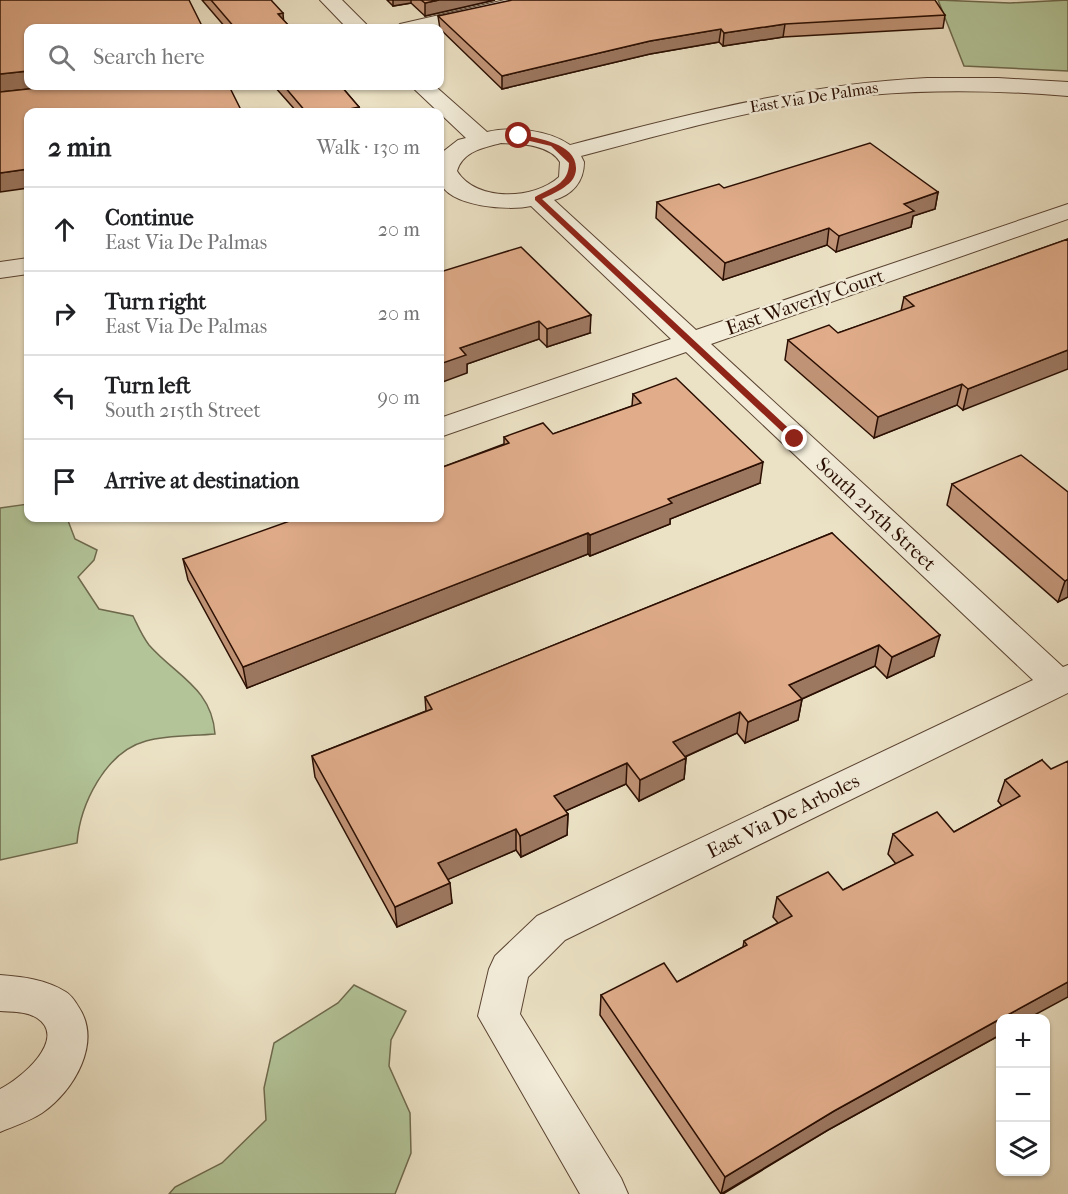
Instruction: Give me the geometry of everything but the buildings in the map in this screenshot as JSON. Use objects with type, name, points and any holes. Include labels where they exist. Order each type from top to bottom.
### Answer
[{"type":"street","points":[[330,0],[355,24]]},
{"type":"street","points":[[425,24],[532,0]]},
{"type":"street","name":"East Via De Palmas","points":[[566,153],[742,108],[828,92],[912,85],[1068,89]]},
{"type":"street","points":[[426,90],[481,139]]},
{"type":"street","points":[[500,136],[529,138],[554,145],[566,153],[572,163],[572,173],[566,183],[537,198],[507,201],[477,198],[445,184],[446,162],[459,149],[481,139],[500,136]]},
{"type":"street","name":"South 215th Street","points":[[537,198],[690,341],[1063,680]]},
{"type":"street","name":"East Waverly Court","points":[[444,427],[1068,211]]},
{"type":"street","points":[[0,270],[24,267]]},
{"type":"street","name":"East Via De Arboles","points":[[606,1194],[500,1016],[509,969],[551,928],[1063,680]]},
{"type":"street","points":[[0,993],[38,995],[53,1005],[63,1019],[67,1036],[64,1055],[47,1083],[21,1104],[0,1111]]},
{"type":"green space","points":[[938,0],[1010,3],[1068,0],[1068,71],[964,66]]},
{"type":"green space","points":[[24,505],[24,522],[69,522],[75,539],[97,550],[94,560],[78,577],[99,609],[133,616],[149,645],[200,694],[212,718],[215,734],[163,738],[131,747],[118,756],[97,782],[83,813],[77,843],[0,860],[0,508]]},
{"type":"green space","points":[[354,985],[406,1011],[391,1040],[389,1066],[410,1113],[411,1153],[395,1194],[169,1194],[175,1187],[222,1163],[266,1120],[264,1088],[274,1043],[338,1003]]},
{"type":"route","points":[[519,136],[538,139],[554,145],[566,153],[572,163],[572,173],[566,183],[554,192],[537,198],[795,439]]}]
